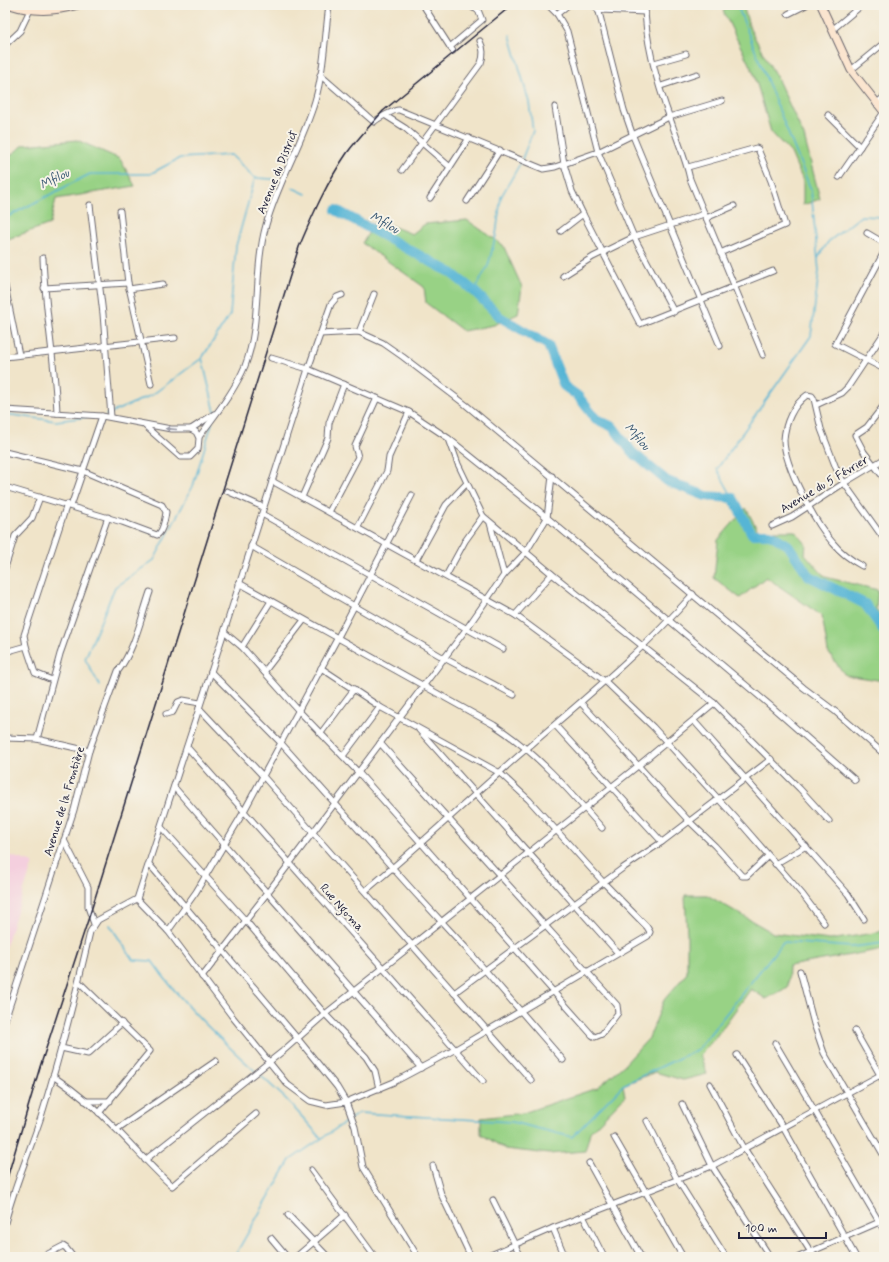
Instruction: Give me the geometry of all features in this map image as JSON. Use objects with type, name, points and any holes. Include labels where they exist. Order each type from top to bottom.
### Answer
[{"type":"street","points":[[10,5],[30,10],[58,10],[78,5]]},
{"type":"street","name":"Avenue du District","points":[[144,425],[174,453],[185,458],[194,454],[198,449],[199,437],[233,389],[245,366],[252,337],[258,274],[265,227],[273,201],[298,146],[315,100],[329,5]]},
{"type":"street","points":[[423,5],[452,49],[482,20],[478,10],[473,8],[472,5]]},
{"type":"street","points":[[548,5],[565,24],[598,152],[634,237],[674,312]]},
{"type":"street","points":[[557,14],[568,5]]},
{"type":"street","points":[[594,5],[599,12],[624,110],[633,136],[720,346]]},
{"type":"street","points":[[645,5],[654,63],[669,117],[688,167],[690,180],[720,253],[736,287],[763,355]]},
{"type":"street","points":[[788,14],[806,5]]},
{"type":"street","points":[[821,5],[851,70],[876,104],[884,112],[839,177]]},
{"type":"street","points":[[832,30],[862,5]]},
{"type":"street","points":[[5,45],[20,31],[30,10]]},
{"type":"street","points":[[599,12],[601,10],[645,12]]},
{"type":"street","points":[[402,170],[480,63],[483,57],[484,48],[480,41]]},
{"type":"street","points":[[851,70],[884,43]]},
{"type":"street","points":[[654,63],[686,54]]},
{"type":"street","points":[[320,74],[374,122],[386,116],[395,109],[543,168],[564,164],[598,152],[669,117],[722,101]]},
{"type":"street","points":[[661,86],[697,74]]},
{"type":"street","points":[[876,104],[884,97]]},
{"type":"street","points":[[555,107],[564,164],[572,190],[582,214],[604,252],[640,324],[702,301],[773,271]]},
{"type":"street","points":[[828,115],[860,147]]},
{"type":"street","points":[[386,116],[405,128],[450,168]]},
{"type":"street","points":[[430,198],[469,138]]},
{"type":"street","points":[[688,167],[756,148],[768,175],[784,225],[720,253]]},
{"type":"street","points":[[467,202],[500,150]]},
{"type":"street","points":[[90,205],[100,285],[112,417]]},
{"type":"street","points":[[564,276],[604,252],[634,237],[734,206]]},
{"type":"street","points":[[120,211],[129,289],[151,384]]},
{"type":"street","points":[[561,231],[582,214]]},
{"type":"street","points":[[867,233],[884,243]]},
{"type":"street","points":[[884,252],[835,344],[884,370]]},
{"type":"street","points":[[43,258],[44,288],[52,350],[57,413]]},
{"type":"street","points":[[44,288],[128,283]]},
{"type":"street","points":[[129,289],[163,284]]},
{"type":"street","points":[[5,286],[19,355]]},
{"type":"street","points":[[359,332],[374,294]]},
{"type":"street","points":[[5,1223],[11,1198],[30,1148],[53,1076],[79,982],[90,932],[94,924],[102,918],[136,899],[187,747],[308,369],[331,304],[337,297],[342,295]]},
{"type":"street","points":[[320,334],[359,332],[383,343],[432,379],[552,476],[804,688],[836,712],[884,754]]},
{"type":"street","points":[[816,405],[842,393],[884,333]]},
{"type":"street","points":[[5,357],[52,350],[175,338]]},
{"type":"street","points":[[271,358],[308,369],[409,412],[448,438],[547,518],[670,621],[855,780]]},
{"type":"street","points":[[302,497],[328,438],[330,420],[344,384]]},
{"type":"street","points":[[862,566],[850,559],[832,543],[809,507],[793,473],[784,440],[790,416],[794,407],[807,395],[812,396],[816,405],[823,435],[844,483],[884,539]]},
{"type":"street","points":[[329,512],[358,457],[355,446],[377,398]]},
{"type":"street","points":[[884,405],[867,427],[855,435],[874,466],[884,478]]},
{"type":"street","name":"Avenue du District","points":[[5,410],[112,417],[144,425],[171,429],[190,429],[218,411]]},
{"type":"street","points":[[358,527],[387,471],[389,457],[409,412]]},
{"type":"street","points":[[52,680],[35,673],[24,635],[69,505],[83,471],[102,416]]},
{"type":"street","points":[[190,429],[196,432],[199,437]]},
{"type":"street","points":[[448,438],[483,516],[552,574],[714,703],[771,759],[829,821]]},
{"type":"street","points":[[5,452],[83,471],[153,501],[162,506],[166,512],[161,532],[157,535],[108,517],[5,487]]},
{"type":"street","name":"Avenue du 5 Février","points":[[772,526],[809,507],[844,483],[884,459]]},
{"type":"street","points":[[202,976],[222,949],[246,921],[467,628],[504,575],[526,552],[547,518],[552,476]]},
{"type":"street","points":[[272,481],[358,527],[515,615],[606,682],[653,727],[743,826],[803,895],[824,923]]},
{"type":"street","points":[[416,560],[446,505],[467,483]]},
{"type":"street","points":[[227,491],[263,507]]},
{"type":"street","points":[[168,931],[186,907],[224,842],[243,813],[262,775],[337,639],[385,543],[412,495]]},
{"type":"street","points":[[5,568],[15,536],[32,518],[40,497]]},
{"type":"street","points":[[262,514],[503,649]]},
{"type":"street","points":[[446,576],[465,541],[483,516]]},
{"type":"street","points":[[37,740],[52,680],[108,517]]},
{"type":"street","points":[[490,523],[504,575]]},
{"type":"street","points":[[251,546],[444,658],[514,695]]},
{"type":"street","points":[[515,615],[552,574]]},
{"type":"street","points":[[239,583],[337,639],[494,725],[528,749],[585,808],[602,828]]},
{"type":"street","name":"Avenue de la Frontière","points":[[5,1020],[54,864],[64,840],[89,751],[118,671],[125,662],[130,651],[150,592]]},
{"type":"street","points":[[364,891],[394,868],[500,773],[606,682],[670,621],[693,594]]},
{"type":"street","points":[[242,647],[271,601]]},
{"type":"street","points":[[264,672],[304,620]]},
{"type":"street","points":[[224,632],[242,647],[298,710],[358,772],[470,900],[554,991],[592,1035],[598,1037],[618,1013],[619,1009],[587,971],[380,743]]},
{"type":"street","points":[[5,652],[26,646]]},
{"type":"street","points":[[136,899],[168,931],[268,1062],[287,1084],[310,1101],[326,1105],[346,1102],[379,1089],[421,1068],[648,936],[650,932],[647,927],[604,883],[529,800],[500,773],[451,744],[417,728],[380,707],[321,668]]},
{"type":"street","points":[[211,672],[280,742],[394,868],[485,970],[562,1060]]},
{"type":"street","points":[[321,734],[354,689]]},
{"type":"street","points":[[166,714],[173,712],[178,702],[183,700],[200,705],[531,1080]]},
{"type":"street","points":[[581,703],[688,820],[715,846],[742,876],[747,876],[768,856]]},
{"type":"street","points":[[146,1160],[298,1038],[325,1014],[639,765],[714,703]]},
{"type":"street","points":[[343,756],[380,707]]},
{"type":"street","points":[[694,721],[848,894],[864,919]]},
{"type":"street","points":[[555,725],[610,787],[662,842]]},
{"type":"street","points":[[417,728],[475,795],[618,953]]},
{"type":"street","points":[[5,738],[37,740],[89,751]]},
{"type":"street","name":"Rue Ngoma","points":[[187,747],[243,813],[289,862],[483,1081]]},
{"type":"street","points":[[454,993],[575,905],[623,868],[662,842],[688,820],[771,759]]},
{"type":"street","points":[[174,787],[268,892],[421,1068]]},
{"type":"street","points":[[161,827],[246,921],[325,1014],[366,1057],[375,1071],[379,1089]]},
{"type":"street","points":[[64,840],[88,887],[88,907],[94,924]]},
{"type":"street","points":[[775,864],[806,846]]},
{"type":"street","points":[[149,864],[298,1038],[346,1102],[355,1127],[363,1167],[418,1257]]},
{"type":"street","points":[[800,971],[814,1024],[824,1052],[884,1156]]},
{"type":"street","points":[[79,982],[150,1051],[99,1114]]},
{"type":"street","points":[[61,1048],[88,1054],[122,1023]]},
{"type":"street","points":[[855,1031],[882,1075],[884,1082]]},
{"type":"street","points":[[775,1043],[882,1222],[884,1230]]},
{"type":"street","points":[[737,1055],[783,1127],[856,1257]]},
{"type":"street","points":[[117,1129],[216,1061]]},
{"type":"street","points":[[486,1257],[677,1178],[712,1166],[882,1075]]},
{"type":"street","points":[[53,1076],[117,1129],[172,1186],[256,1114]]},
{"type":"street","points":[[710,1084],[744,1148],[812,1254]]},
{"type":"street","points":[[85,1101],[110,1101]]},
{"type":"street","points":[[682,1104],[712,1166],[770,1257]]},
{"type":"street","points":[[647,1121],[677,1178],[726,1257]]},
{"type":"street","points":[[614,1137],[683,1257]]},
{"type":"street","points":[[589,1163],[641,1257]]},
{"type":"street","points":[[432,1166],[441,1194],[471,1257]]},
{"type":"street","points":[[311,1170],[375,1257]]},
{"type":"street","points":[[492,1200],[520,1257]]},
{"type":"street","points":[[288,1215],[328,1257]]},
{"type":"street","points":[[296,1257],[345,1215]]},
{"type":"street","points":[[583,1216],[604,1257]]},
{"type":"street","points":[[799,1257],[812,1254],[882,1222]]},
{"type":"street","points":[[553,1228],[565,1257]]},
{"type":"street","points":[[271,1238],[287,1257]]},
{"type":"street","points":[[42,1257],[63,1246],[73,1257]]},
{"type":"shaded area","points":[[5,854],[33,863],[5,948]]},
{"type":"green space","points":[[730,5],[743,5],[750,29],[778,80],[804,136],[820,199],[803,205],[803,181],[791,153],[771,132],[754,74],[723,11]]},
{"type":"green space","points":[[77,140],[120,159],[135,186],[56,199],[50,224],[5,240],[5,159],[24,145]]},
{"type":"green space","points":[[377,220],[412,234],[425,224],[467,220],[503,245],[522,287],[518,314],[494,325],[463,331],[426,303],[424,287],[362,243]]},
{"type":"green space","points":[[746,508],[758,531],[795,531],[806,544],[805,554],[825,577],[878,590],[876,609],[884,618],[884,681],[845,675],[828,652],[822,616],[766,577],[740,598],[714,578],[718,540]]},
{"type":"green space","points":[[685,895],[707,895],[773,933],[830,940],[874,933],[884,929],[884,949],[789,966],[788,987],[766,999],[751,989],[715,1038],[700,1055],[707,1074],[683,1080],[655,1072],[623,1085],[625,1096],[590,1132],[585,1151],[549,1154],[505,1149],[481,1134],[481,1118],[523,1113],[597,1088],[624,1065],[649,1038],[664,1000],[687,973]]},
{"type":"waterway","points":[[733,498],[717,469],[811,336],[819,271],[811,190],[737,5]]},
{"type":"waterway","points":[[510,35],[529,102],[533,131],[522,159]]},
{"type":"waterway","name":"Mfilou","points":[[5,218],[90,174],[150,174],[180,158],[231,155],[255,178],[273,179]]},
{"type":"waterway","points":[[474,291],[488,266],[496,235],[501,197],[521,162]]},
{"type":"waterway","points":[[106,415],[152,395],[202,358],[230,315],[236,246],[255,178]]},
{"type":"waterway","name":"Mfilou","points":[[293,188],[306,194]]},
{"type":"waterway","name":"Mfilou","points":[[336,210],[450,272],[474,291],[500,317],[548,345],[564,386],[578,396],[596,419],[613,427],[632,452],[667,481],[706,496],[733,498],[752,534],[770,534],[788,545],[809,576],[865,604],[884,631]]},
{"type":"waterway","points":[[818,258],[828,242],[861,216],[884,217]]},
{"type":"waterway","points":[[202,358],[215,412]]},
{"type":"waterway","points":[[5,414],[56,421],[86,417]]},
{"type":"waterway","points":[[100,686],[85,659],[115,587],[154,560],[193,486],[212,423]]},
{"type":"waterway","points":[[110,925],[133,960],[152,961],[188,1005],[255,1071]]},
{"type":"waterway","points":[[234,1257],[290,1160],[359,1113],[512,1122],[572,1137],[623,1085],[698,1049],[783,942],[852,947],[884,943]]},
{"type":"waterway","points":[[258,1073],[286,1099],[321,1138]]},
{"type":"railway","points":[[5,1185],[40,1067],[90,914],[304,235],[333,175],[347,153],[383,111],[512,5]]}]
